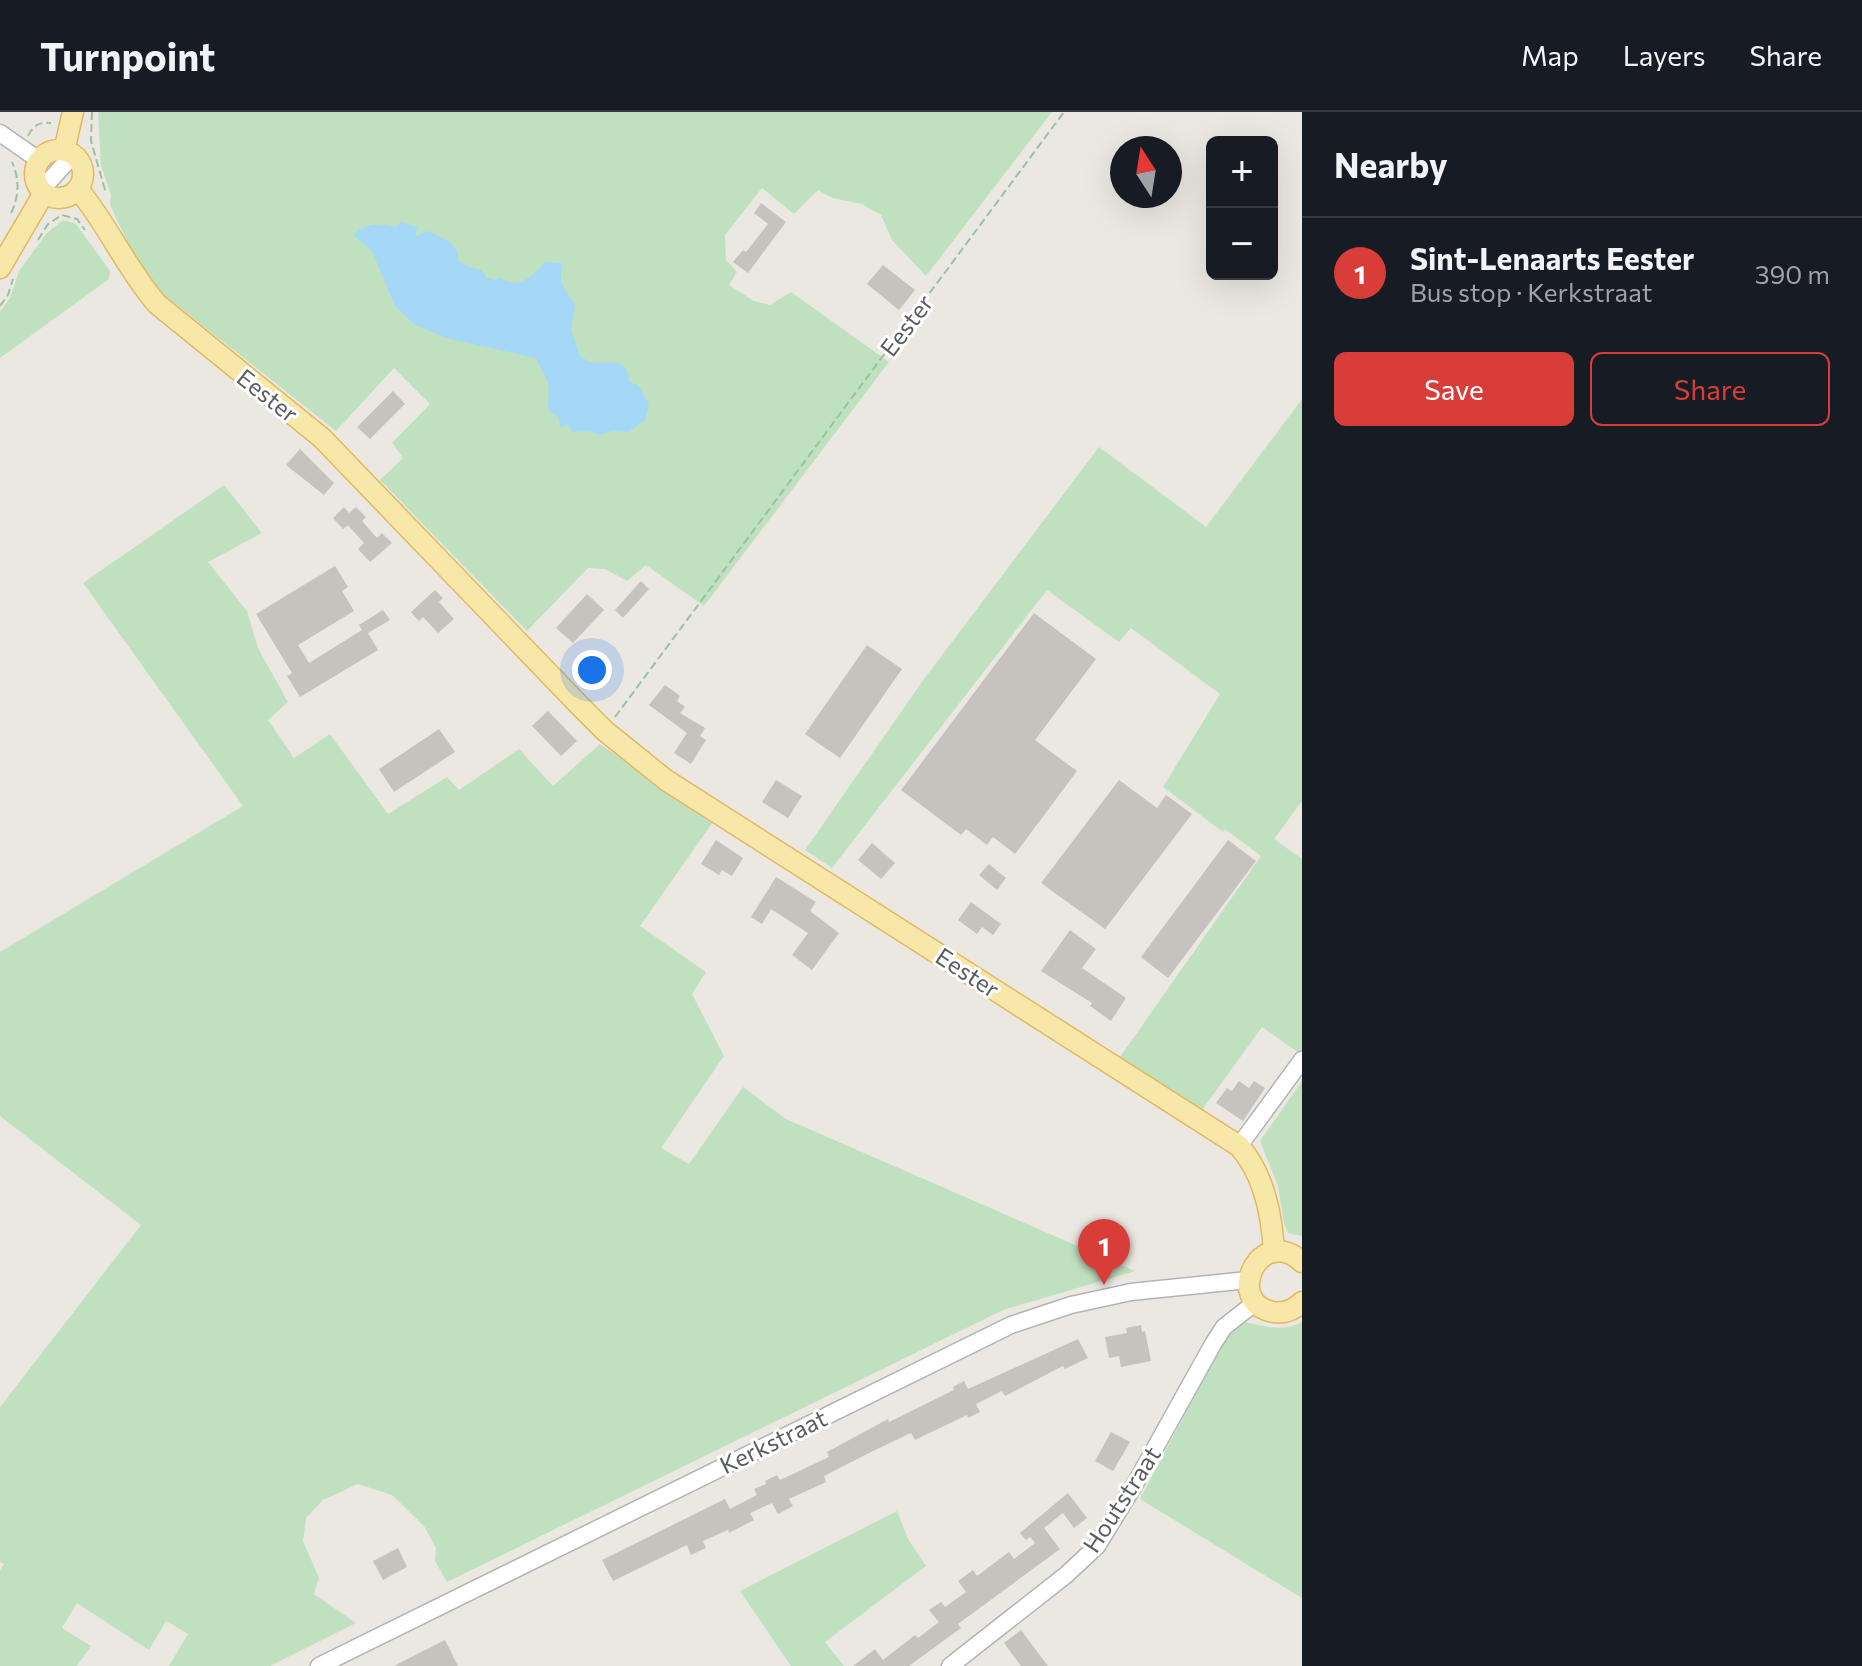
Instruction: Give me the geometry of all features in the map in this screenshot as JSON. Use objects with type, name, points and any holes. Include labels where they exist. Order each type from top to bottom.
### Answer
[{"type":"main road","points":[[69,153],[72,120]]},
{"type":"main road","points":[[55,151],[69,153],[81,166],[83,174],[78,189],[66,197],[51,197],[43,192],[35,174],[39,160],[55,151]]},
{"type":"main road","name":"Eester","points":[[78,189],[84,213],[105,224],[139,283],[157,304],[322,438],[605,731],[666,780],[1239,1146],[1251,1160],[1262,1185],[1274,1252]]},
{"type":"main road","points":[[0,268],[43,192]]},
{"type":"main road","points":[[1302,1262],[1290,1254],[1274,1252],[1259,1259],[1251,1269],[1248,1280],[1256,1302],[1270,1311],[1281,1313],[1292,1310],[1302,1302]]},
{"type":"street","points":[[0,133],[39,160]]},
{"type":"street","points":[[43,192],[69,153]]},
{"type":"street","points":[[1239,1146],[1302,1060]]},
{"type":"street","name":"Kerkstraat","points":[[319,1666],[1011,1325],[1071,1305],[1131,1292],[1248,1280]]},
{"type":"street","name":"Houtstraat","points":[[950,1666],[1066,1575],[1097,1546],[1224,1327],[1256,1302]]},
{"type":"path","points":[[48,224],[62,215],[84,213],[105,190],[90,134],[92,112]]},
{"type":"path","name":"Eester","points":[[605,731],[1064,112]]},
{"type":"path","points":[[17,202],[18,185],[12,161],[34,126],[40,122],[72,120],[90,134]]},
{"type":"green space","points":[[98,112],[1052,112],[926,276],[892,240],[881,215],[862,204],[832,198],[818,190],[794,214],[762,188],[725,235],[726,260],[737,272],[729,285],[754,301],[770,305],[791,292],[889,362],[704,606],[646,565],[627,581],[605,569],[588,568],[527,631],[380,480],[403,458],[392,443],[430,404],[394,368],[336,431],[154,287],[136,260],[110,205],[111,195],[101,166]]},
{"type":"green space","points":[[63,220],[76,224],[110,271],[109,279],[0,358],[0,312],[10,298],[19,271],[46,234]]},
{"type":"green space","points":[[1302,399],[1302,801],[1274,839],[1302,859],[1302,1050],[1299,1053],[1262,1027],[1202,1110],[1120,1057],[1261,856],[1163,787],[1220,694],[1131,628],[1119,642],[1047,590],[832,868],[805,850],[924,679],[1099,447],[1206,527]]},
{"type":"green space","points":[[224,485],[262,533],[208,562],[247,611],[258,648],[288,702],[268,720],[294,758],[330,734],[388,814],[447,777],[459,790],[519,749],[553,786],[600,744],[713,822],[640,926],[706,972],[692,994],[724,1056],[661,1148],[689,1164],[743,1087],[786,1119],[1135,1271],[1003,1310],[447,1582],[435,1561],[436,1548],[424,1526],[392,1495],[358,1484],[323,1500],[306,1518],[303,1541],[319,1578],[314,1594],[356,1623],[270,1666],[169,1666],[188,1634],[166,1621],[149,1650],[77,1603],[62,1628],[91,1646],[77,1666],[0,1666],[0,1570],[4,1564],[0,1562],[0,1407],[141,1225],[0,1116],[0,952],[243,806],[83,583]]},
{"type":"green space","points":[[1302,1081],[1302,1236],[1288,1233],[1278,1186],[1260,1141]]},
{"type":"green space","points":[[1245,1322],[1281,1328],[1302,1322],[1302,1598],[1140,1499],[1216,1355],[1228,1336]]},
{"type":"green space","points":[[897,1511],[908,1539],[926,1566],[825,1642],[844,1666],[791,1666],[740,1591]]},
{"type":"water","points":[[402,222],[418,228],[417,236],[428,231],[449,241],[461,262],[481,270],[487,278],[496,280],[499,277],[512,283],[518,282],[530,277],[545,262],[561,263],[562,282],[575,305],[571,330],[580,356],[591,362],[617,363],[625,367],[629,382],[638,385],[649,404],[645,420],[629,432],[612,431],[601,435],[588,431],[572,432],[568,424],[561,428],[558,417],[548,410],[549,385],[536,358],[446,338],[414,324],[395,306],[372,251],[354,235],[368,226],[395,227]]},
{"type":"building","points":[[761,203],[786,222],[748,273],[733,262],[743,250],[746,252],[768,224],[754,213]]},
{"type":"building","points":[[883,265],[915,290],[899,310],[867,284]]},
{"type":"building","points":[[393,391],[405,404],[370,439],[357,427]]},
{"type":"building","points":[[300,449],[334,483],[324,495],[286,465]]},
{"type":"building","points":[[344,507],[349,513],[356,507],[366,517],[362,521],[377,538],[382,533],[392,543],[370,562],[358,549],[364,543],[348,525],[343,529],[333,518]]},
{"type":"building","points":[[335,566],[348,587],[342,591],[354,611],[298,645],[309,663],[362,630],[359,625],[383,610],[390,620],[368,633],[378,650],[300,697],[287,676],[292,673],[256,614]]},
{"type":"building","points":[[641,581],[649,589],[623,618],[615,610]]},
{"type":"building","points":[[435,590],[443,598],[439,602],[454,619],[438,633],[423,617],[419,621],[411,612]]},
{"type":"building","points":[[587,594],[604,610],[573,643],[556,628]]},
{"type":"building","points":[[1034,613],[1096,659],[1035,740],[1077,771],[1015,854],[993,837],[987,845],[966,829],[961,835],[901,790]]},
{"type":"building","points":[[867,645],[902,669],[840,758],[805,734]]},
{"type":"building","points":[[665,685],[680,696],[677,701],[685,707],[680,713],[705,728],[700,736],[706,740],[691,764],[674,753],[687,733],[649,705]]},
{"type":"building","points":[[548,711],[577,741],[561,756],[532,726]]},
{"type":"building","points":[[439,729],[455,752],[394,792],[379,769]]},
{"type":"building","points":[[776,780],[802,796],[788,818],[762,802]]},
{"type":"building","points":[[1119,780],[1157,808],[1166,795],[1192,814],[1105,929],[1041,883]]},
{"type":"building","points":[[716,840],[743,858],[732,876],[722,870],[719,875],[701,864]]},
{"type":"building","points":[[1228,840],[1256,861],[1168,978],[1141,957]]},
{"type":"building","points":[[872,843],[895,863],[881,879],[858,860]]},
{"type":"building","points":[[989,864],[1006,878],[997,890],[979,875]]},
{"type":"building","points":[[776,877],[816,902],[810,911],[839,933],[812,970],[792,955],[808,933],[771,909],[762,924],[751,917]]},
{"type":"building","points":[[971,902],[1001,924],[993,935],[982,927],[977,934],[958,920]]},
{"type":"building","points":[[1070,930],[1096,949],[1082,968],[1126,998],[1111,1021],[1090,1006],[1092,1003],[1041,971]]},
{"type":"building","points":[[1239,1081],[1249,1088],[1254,1081],[1265,1088],[1243,1121],[1216,1103],[1227,1088],[1232,1091]]},
{"type":"building","points":[[1141,1325],[1151,1361],[1121,1367],[1119,1356],[1109,1358],[1105,1337],[1127,1333],[1126,1328]]},
{"type":"building","points":[[1078,1339],[1088,1358],[1065,1369],[1063,1366],[1005,1396],[1002,1391],[976,1404],[980,1412],[968,1418],[967,1415],[915,1440],[911,1433],[873,1451],[824,1476],[826,1482],[789,1499],[793,1506],[778,1514],[772,1503],[750,1513],[754,1520],[729,1533],[728,1530],[703,1541],[706,1548],[691,1555],[687,1545],[613,1581],[602,1560],[725,1499],[730,1509],[757,1495],[754,1489],[766,1484],[765,1481],[777,1475],[780,1480],[829,1457],[827,1452],[888,1419],[889,1422],[954,1390],[953,1387],[964,1381],[968,1389]]},
{"type":"building","points":[[1111,1432],[1130,1442],[1113,1471],[1095,1461]]},
{"type":"building","points":[[1068,1493],[1087,1518],[1074,1528],[1063,1513],[1044,1528],[1060,1549],[958,1624],[961,1628],[909,1666],[853,1666],[875,1649],[883,1660],[915,1635],[918,1638],[939,1622],[929,1610],[941,1602],[945,1607],[966,1592],[958,1581],[973,1570],[977,1576],[1009,1552],[1014,1559],[1035,1543],[1030,1537],[1026,1540],[1020,1533]]},
{"type":"building","points":[[398,1548],[407,1567],[383,1580],[373,1561]]},
{"type":"building","points":[[1021,1630],[1048,1666],[1021,1666],[1004,1643]]},
{"type":"building","points":[[445,1640],[458,1666],[394,1666],[421,1652]]},
{"type":"place","name":"Sint-Lenaarts Eester","points":[[1104,1285]]}]
